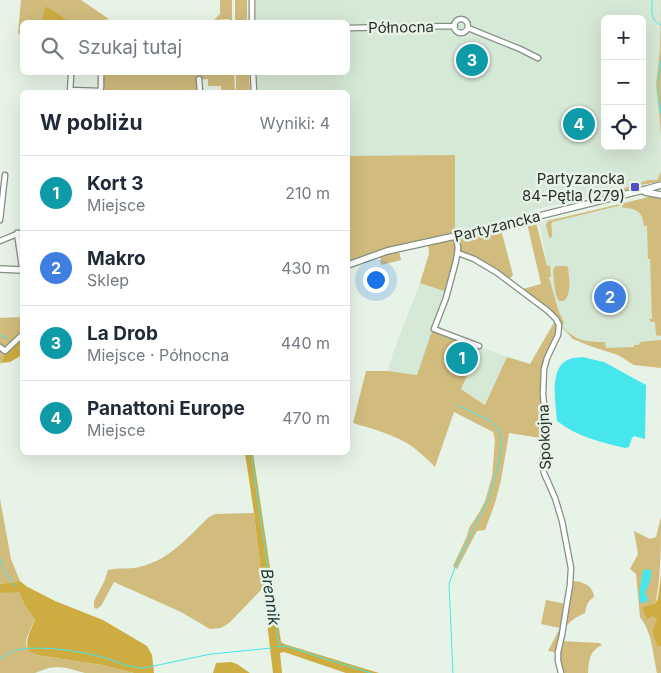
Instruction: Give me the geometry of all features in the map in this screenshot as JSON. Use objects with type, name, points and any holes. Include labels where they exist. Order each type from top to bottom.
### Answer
[{"type":"main road","name":"Partyzancka","points":[[350,264],[387,251],[456,236],[661,185]]},
{"type":"main road","name":"Partyzancka","points":[[647,189],[661,189]]},
{"type":"main road","points":[[638,192],[652,192],[661,195]]},
{"type":"main road","points":[[0,269],[20,269]]},
{"type":"street","points":[[252,0],[252,20]]},
{"type":"street","points":[[463,20],[467,22],[468,28],[465,32],[459,33],[456,30],[456,22],[463,20]]},
{"type":"street","name":"Północna","points":[[350,28],[455,26]]},
{"type":"street","points":[[468,28],[538,58]]},
{"type":"street","points":[[100,90],[102,75]]},
{"type":"street","points":[[254,75],[254,90]]},
{"type":"street","points":[[70,90],[71,76]]},
{"type":"street","points":[[200,79],[200,90]]},
{"type":"street","points":[[0,220],[5,175]]},
{"type":"street","points":[[0,241],[20,232]]},
{"type":"street","points":[[16,233],[20,257]]},
{"type":"street","points":[[456,236],[458,252],[450,284],[434,329],[479,346]]},
{"type":"street","name":"Spokojna","points":[[458,252],[485,265],[504,278],[548,311],[560,328],[544,369],[543,394],[547,439],[542,469],[555,498],[562,521],[571,574],[563,632],[558,652],[561,673]]},
{"type":"street","points":[[0,347],[5,351],[20,337]]},
{"type":"shaded area","points":[[21,0],[81,0],[109,19],[20,20],[20,34],[18,33]]},
{"type":"shaded area","points":[[220,0],[232,0],[232,20],[214,20],[220,14]]},
{"type":"shaded area","points":[[235,0],[247,0],[247,20],[235,20]]},
{"type":"shaded area","points":[[256,0],[661,0],[660,49],[656,85],[660,121],[661,172],[657,180],[648,180],[624,188],[533,210],[537,216],[455,237],[372,156],[350,156],[350,90],[258,90],[257,75],[350,75],[350,20],[256,20]]},
{"type":"shaded area","points":[[661,0],[661,140],[656,85],[660,49]]},
{"type":"shaded area","points":[[47,7],[67,20],[42,20],[45,8]]},
{"type":"shaded area","points":[[103,75],[234,75],[235,90],[221,90],[221,86],[208,86],[208,79],[197,80],[197,90],[103,90]]},
{"type":"shaded area","points":[[236,75],[249,75],[250,90],[236,90]]},
{"type":"shaded area","points":[[455,155],[455,236],[500,226],[513,275],[508,281],[458,253],[447,292],[420,283],[429,254],[428,243],[387,251],[350,264],[350,156]]},
{"type":"shaded area","points":[[661,172],[661,180],[659,182],[634,186],[625,191],[608,195],[590,196],[648,180],[657,180]]},
{"type":"shaded area","points":[[653,196],[661,199],[661,336],[656,335],[655,322],[649,320],[652,319],[647,226],[644,226],[642,217],[638,212],[623,208],[622,205],[552,222],[551,238],[549,237],[546,225],[548,221]]},
{"type":"shaded area","points":[[633,202],[660,230],[661,368],[634,365],[618,355],[573,339],[562,328],[564,323],[550,280],[539,223]]},
{"type":"shaded area","points":[[537,216],[536,222],[549,274],[547,265],[550,266],[551,277],[549,277],[564,323],[562,326],[581,340],[605,342],[606,348],[634,347],[634,345],[639,345],[640,342],[661,340],[661,368],[634,365],[618,355],[573,339],[561,326],[544,369],[547,439],[509,433],[501,480],[485,530],[477,531],[457,569],[453,566],[469,528],[485,501],[492,477],[495,440],[493,432],[454,412],[435,467],[417,450],[405,442],[386,433],[353,423],[366,371],[388,371],[417,375],[434,329],[480,347],[461,389],[485,405],[507,357],[530,364],[556,319],[519,290],[541,284],[526,219]]},
{"type":"shaded area","points":[[399,252],[401,260],[381,265],[380,256]]},
{"type":"shaded area","points":[[556,266],[568,267],[569,290],[564,301],[558,299],[555,291],[553,269]]},
{"type":"shaded area","points":[[420,283],[447,292],[434,329],[417,375],[388,371],[393,353]]},
{"type":"shaded area","points":[[20,317],[20,337],[5,351],[0,365],[0,318]]},
{"type":"shaded area","points":[[20,337],[20,356],[10,362],[1,363],[5,351]]},
{"type":"shaded area","points":[[479,346],[507,357],[486,405],[461,389]]},
{"type":"shaded area","points":[[245,455],[253,455],[281,642],[379,673],[346,673],[284,652],[280,653],[282,673],[273,673]]},
{"type":"shaded area","points":[[0,499],[11,559],[20,581],[0,584]]},
{"type":"shaded area","points":[[254,513],[263,588],[229,623],[221,628],[210,629],[181,612],[114,582],[101,606],[96,609],[94,607],[94,601],[108,570],[139,567],[153,563],[179,546],[209,517],[215,514]]},
{"type":"shaded area","points":[[661,517],[657,596],[655,605],[642,607],[657,620],[658,646],[661,646],[661,673],[657,673],[650,636],[640,617],[636,574],[630,569],[638,554],[634,531],[650,539],[656,537]]},
{"type":"shaded area","points":[[661,575],[661,646],[658,646],[653,633],[657,620],[653,616],[647,619],[642,607],[655,604],[658,598]]},
{"type":"shaded area","points":[[20,581],[55,601],[103,620],[147,646],[152,655],[154,673],[134,673],[102,665],[36,655],[28,650],[28,638],[35,620],[24,604],[19,592],[0,593],[0,584]]},
{"type":"shaded area","points":[[571,581],[586,584],[592,589],[594,597],[590,600],[585,613],[572,620],[566,627],[561,641],[600,643],[602,645],[592,653],[589,660],[588,673],[561,673],[558,653],[548,651],[560,628],[541,624],[546,600],[567,604]]},
{"type":"shaded area","points":[[19,592],[24,604],[35,620],[28,634],[26,646],[35,655],[102,665],[134,673],[85,673],[58,667],[48,668],[35,673],[0,673],[0,593]]},
{"type":"shaded area","points":[[231,662],[250,673],[213,673],[216,663]]},
{"type":"water","points":[[582,357],[604,362],[646,385],[645,439],[634,436],[629,447],[625,448],[581,435],[557,421],[555,386],[559,369],[563,363],[570,359]]},
{"type":"water","points":[[643,570],[651,570],[651,575],[645,592],[648,599],[643,603],[640,602],[639,594]]},
{"type":"waterway","points":[[652,0],[653,18],[661,25]]},
{"type":"waterway","points":[[661,60],[658,88],[661,114]]},
{"type":"waterway","name":"Brennik","points":[[0,335],[7,339]]},
{"type":"waterway","points":[[453,673],[449,584],[455,567],[489,498],[501,448],[501,436],[498,428],[489,420],[457,405]]},
{"type":"waterway","name":"Brennik","points":[[251,455],[279,647]]},
{"type":"waterway","points":[[0,558],[6,574],[16,586]]},
{"type":"waterway","name":"Brennik","points":[[277,647],[285,646],[371,673]]},
{"type":"waterway","points":[[0,659],[18,650],[30,648],[51,649],[93,655],[128,666],[144,668],[211,654],[272,648]]},
{"type":"place","name":"La Drob","points":[[472,60]]},
{"type":"place","name":"Panattoni Europe","points":[[579,124]]},
{"type":"place","name":"Partyzancka 84-Pętla (279)","points":[[635,187]]},
{"type":"place","name":"Makro","points":[[610,297]]},
{"type":"place","name":"Kort 3","points":[[462,358]]}]
